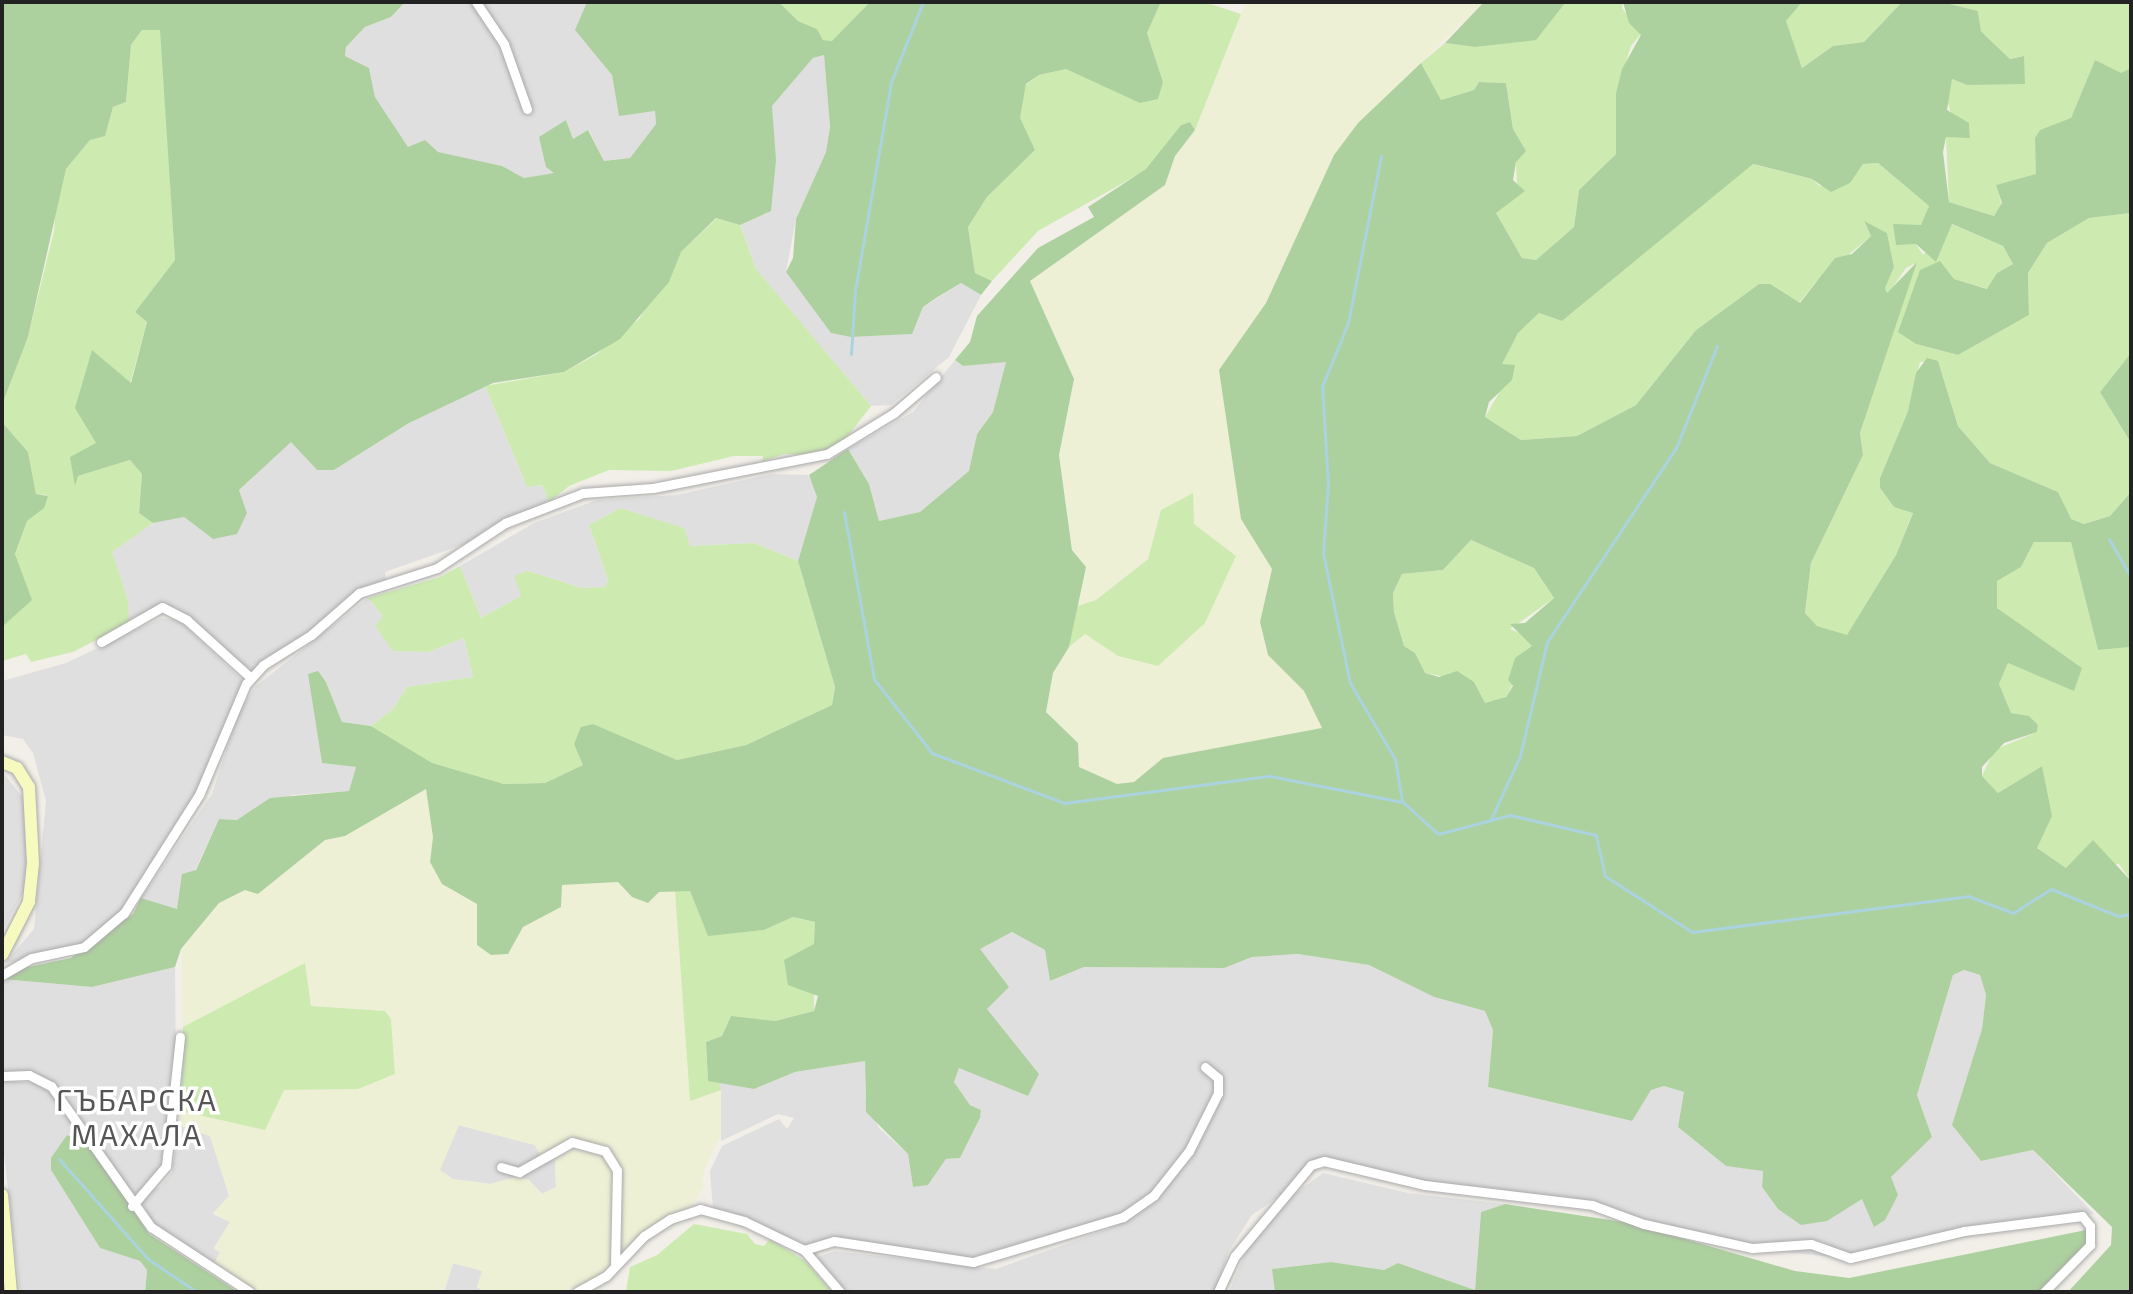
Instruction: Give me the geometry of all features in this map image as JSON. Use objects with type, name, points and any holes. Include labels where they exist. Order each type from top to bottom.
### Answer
[{"type":"street","points":[[476,2],[504,44],[527,109]]},
{"type":"street","points":[[2,975],[32,958],[84,947],[124,913],[199,795],[251,678],[359,593],[437,568],[505,523],[599,489],[653,488],[827,454],[888,417],[936,377]]},
{"type":"street","points":[[101,642],[162,607],[187,620],[251,678]]},
{"type":"street","points":[[2,762],[17,768],[29,787],[33,863],[29,902],[2,955]]},
{"type":"street","points":[[132,1206],[166,1166],[180,1037]]},
{"type":"street","points":[[804,1250],[834,1241],[973,1262],[1123,1217],[1154,1195],[1189,1151],[1218,1093],[1218,1078],[1205,1067]]},
{"type":"street","points":[[2,1076],[29,1075],[51,1086],[132,1206],[151,1227],[250,1292]]},
{"type":"street","points":[[501,1167],[519,1172],[572,1142],[605,1151],[617,1170],[615,1266]]},
{"type":"street","points":[[1218,1292],[1235,1256],[1311,1165],[1324,1161],[1425,1185],[1592,1205],[1644,1224],[1752,1248],[1811,1244],[1850,1258],[1964,1231],[2082,1216],[2090,1226],[2090,1245],[2044,1292]]},
{"type":"street","points":[[2,1195],[11,1292]]},
{"type":"street","points":[[577,1292],[595,1285],[644,1236],[700,1209],[744,1221],[804,1250],[840,1292]]},
{"type":"shaded area","points":[[405,2],[587,2],[576,30],[612,75],[619,115],[655,111],[656,124],[630,158],[604,161],[589,130],[573,139],[566,120],[555,128],[555,173],[524,178],[502,166],[408,147],[375,97],[369,68],[345,56],[346,47],[365,27],[391,17]]},
{"type":"shaded area","points":[[824,55],[830,127],[826,152],[796,219],[786,272],[819,314],[851,337],[911,334],[923,307],[961,283],[981,295],[949,357],[891,405],[871,406],[777,295],[756,269],[740,225],[771,211],[772,106],[813,58]]},
{"type":"shaded area","points":[[955,360],[963,366],[1007,361],[993,412],[977,434],[970,471],[920,512],[879,521],[869,484],[848,449],[913,412]]},
{"type":"shaded area","points":[[485,386],[527,487],[542,485],[549,502],[476,540],[385,572],[386,580],[257,670],[241,665],[169,607],[128,622],[128,601],[111,552],[153,523],[184,517],[213,539],[247,513],[239,490],[291,441],[317,470],[334,470],[409,423]]},
{"type":"shaded area","points":[[771,474],[808,475],[814,486],[817,497],[798,561],[754,543],[690,546],[620,508],[589,525],[608,580],[605,587],[582,588],[528,571],[521,596],[481,618],[460,566],[534,523],[597,500],[677,495]]},
{"type":"shaded area","points":[[368,598],[383,616],[379,630],[393,651],[428,652],[464,638],[473,677],[407,687],[394,708],[371,726],[342,722],[326,681],[309,674],[322,763],[356,767],[349,791],[292,795],[237,820],[219,819],[177,909],[141,898],[212,794],[238,713],[256,686]]},
{"type":"shaded area","points":[[161,618],[179,620],[245,683],[209,777],[132,900],[84,944],[62,954],[5,963],[34,929],[46,801],[33,753],[23,739],[2,735],[2,681],[66,663]]},
{"type":"shaded area","points":[[2,771],[23,798],[28,845],[25,889],[2,932]]},
{"type":"shaded area","points":[[1012,932],[1045,950],[1051,981],[1083,967],[1223,968],[1252,957],[1298,954],[1369,965],[1434,997],[1485,1011],[1493,1030],[1488,1087],[1631,1121],[1651,1090],[1664,1086],[1685,1092],[1678,1127],[1726,1166],[1763,1170],[1762,1187],[1778,1209],[1827,1221],[1862,1198],[1893,1204],[1898,1195],[1890,1177],[1932,1137],[1917,1095],[1953,975],[1964,970],[1980,975],[1986,995],[1982,1029],[1953,1125],[1981,1161],[2033,1150],[2094,1214],[1854,1257],[1833,1257],[1772,1251],[1619,1212],[1356,1172],[1330,1161],[1252,1215],[1228,1252],[1216,1292],[844,1292],[817,1257],[835,1251],[996,1269],[1111,1228],[1103,1223],[985,1260],[847,1243],[805,1252],[713,1210],[710,1171],[722,1146],[779,1119],[787,1129],[794,1118],[778,1114],[721,1141],[719,1082],[754,1089],[795,1072],[865,1061],[865,1097],[879,1128],[908,1154],[913,1187],[928,1185],[946,1159],[960,1158],[980,1118],[981,1110],[970,1105],[954,1082],[959,1067],[1028,1096],[986,1009],[980,949]]},
{"type":"shaded area","points":[[175,967],[176,1074],[167,1159],[149,1188],[129,1195],[48,1082],[2,1075],[2,979],[92,987]]},
{"type":"shaded area","points":[[2,1081],[38,1083],[50,1090],[80,1132],[81,1136],[67,1135],[51,1170],[100,1248],[140,1261],[147,1270],[145,1292],[20,1292],[2,1137]]},
{"type":"shaded area","points":[[179,1125],[210,1136],[230,1196],[213,1214],[230,1222],[214,1248],[220,1252],[213,1266],[150,1224],[141,1196],[161,1186],[172,1172]]},
{"type":"shaded area","points":[[458,1125],[535,1145],[545,1163],[555,1159],[556,1188],[542,1194],[529,1180],[517,1177],[490,1184],[453,1179],[439,1170]]},
{"type":"shaded area","points":[[1323,1173],[1408,1193],[1505,1204],[1481,1212],[1475,1290],[1398,1263],[1384,1270],[1331,1262],[1273,1269],[1275,1292],[1229,1292],[1248,1246],[1277,1207]]},
{"type":"shaded area","points":[[453,1263],[483,1271],[477,1287],[485,1292],[444,1292]]},
{"type":"green space","points":[[2,2],[405,2],[391,17],[365,27],[346,47],[345,56],[369,68],[375,97],[408,147],[425,140],[438,152],[502,166],[524,178],[554,173],[546,167],[539,137],[566,120],[573,139],[588,130],[604,161],[630,158],[656,124],[655,111],[619,116],[612,75],[575,30],[587,2],[779,2],[798,21],[817,29],[823,40],[832,41],[870,2],[1161,2],[1147,33],[1163,82],[1158,99],[1140,103],[1066,69],[1039,75],[1026,84],[1020,118],[1035,150],[987,197],[968,227],[975,273],[992,281],[981,295],[961,283],[936,298],[923,307],[912,334],[851,337],[831,333],[786,272],[793,258],[796,219],[826,152],[830,127],[824,55],[813,58],[772,106],[776,160],[771,211],[740,225],[716,218],[681,252],[669,282],[620,339],[564,372],[493,383],[409,423],[334,470],[317,470],[291,442],[239,490],[247,513],[237,534],[213,539],[184,517],[153,523],[139,513],[142,474],[130,460],[78,476],[75,486],[70,457],[96,443],[75,408],[92,350],[131,383],[147,322],[135,312],[175,260],[160,30],[142,30],[131,45],[126,102],[113,107],[105,136],[90,140],[66,169],[28,337],[2,405]]},
{"type":"green space","points":[[779,2],[870,2],[833,41],[823,40],[817,29],[798,21]]},
{"type":"green space","points":[[1161,2],[1204,2],[1241,14],[1195,130],[1190,122],[1181,125],[1146,170],[1038,231],[992,281],[975,273],[968,227],[987,197],[1035,150],[1019,118],[1026,85],[1039,75],[1066,69],[1089,77],[1163,82],[1147,33]]},
{"type":"green space","points":[[1246,2],[1484,2],[1358,123],[1334,155],[1266,303],[1219,370],[1241,519],[1272,569],[1260,622],[1268,655],[1304,691],[1323,728],[1163,758],[1134,782],[1116,784],[1079,767],[1078,743],[1046,712],[1053,673],[1069,647],[1085,634],[1118,656],[1158,666],[1193,524],[1193,494],[1161,510],[1148,558],[1096,600],[1074,607],[1086,567],[1073,550],[1059,455],[1074,379],[1030,281],[1165,185],[1175,156],[1195,130]]},
{"type":"green space","points":[[1484,2],[1566,2],[1536,40],[1475,47],[1445,43]]},
{"type":"green space","points":[[1566,2],[1623,2],[1622,8],[1641,34],[1631,46],[1616,93],[1616,154],[1579,190],[1574,227],[1536,260],[1522,258],[1496,213],[1517,185],[1516,162],[1522,147],[1513,129],[1506,83],[1479,82],[1474,90],[1441,100],[1421,63],[1445,43],[1475,47],[1536,39]]},
{"type":"green space","points":[[1623,2],[1802,2],[1786,21],[1802,68],[1833,46],[1864,42],[1902,2],[1942,2],[1978,11],[1981,31],[1991,41],[2010,59],[2024,56],[2025,84],[1967,85],[1952,79],[1947,110],[1969,123],[1970,138],[1946,137],[1943,152],[1949,202],[1994,216],[2002,203],[1996,185],[2036,174],[2035,138],[2040,130],[2071,118],[2095,60],[2121,73],[2131,68],[2131,213],[2089,218],[2047,243],[2028,273],[2029,315],[1958,355],[1916,344],[1898,332],[1920,270],[1940,261],[1954,279],[1987,289],[1997,273],[2013,264],[2003,246],[1952,224],[1936,262],[1916,244],[1896,245],[1893,224],[1921,225],[1929,206],[1878,163],[1863,164],[1850,183],[1831,192],[1812,179],[1753,164],[1562,321],[1539,313],[1518,333],[1502,364],[1515,365],[1512,380],[1489,402],[1485,417],[1521,440],[1577,436],[1636,405],[1696,330],[1759,284],[1770,284],[1800,303],[1835,258],[1852,254],[1871,236],[1864,221],[1887,233],[1894,267],[1885,288],[1887,293],[1917,262],[1860,433],[1863,455],[1811,563],[1805,613],[1817,626],[1847,635],[1896,555],[1913,513],[1894,507],[1880,488],[1880,478],[1908,411],[1916,373],[1927,358],[1938,361],[1958,426],[1990,463],[2058,492],[2071,519],[2084,524],[2110,516],[2131,492],[2131,647],[2098,650],[2071,542],[2034,542],[2021,567],[1997,581],[1997,608],[2082,668],[2074,691],[2008,663],[1999,684],[2011,713],[2029,716],[2038,725],[2037,732],[2004,743],[1982,767],[1982,776],[1998,793],[2042,766],[2052,816],[2037,848],[2066,868],[2093,840],[2131,881],[2131,1292],[2068,1292],[2111,1245],[2112,1227],[2033,1150],[1981,1161],[1952,1125],[1982,1029],[1986,995],[1980,975],[1964,970],[1953,975],[1917,1095],[1932,1137],[1891,1177],[1898,1195],[1885,1220],[1874,1227],[1862,1199],[1827,1221],[1801,1225],[1778,1209],[1762,1187],[1763,1171],[1726,1166],[1678,1127],[1684,1092],[1664,1086],[1651,1090],[1632,1121],[1488,1087],[1493,1030],[1485,1011],[1434,997],[1369,965],[1298,954],[1252,957],[1224,968],[1084,967],[1050,981],[1045,950],[1012,932],[980,949],[1009,987],[987,1009],[1039,1074],[1028,1096],[959,1068],[954,1082],[970,1105],[981,1110],[980,1118],[960,1158],[946,1159],[928,1185],[913,1187],[908,1154],[866,1112],[865,1061],[795,1072],[754,1089],[708,1081],[706,1042],[722,1036],[731,1016],[775,1021],[814,1011],[818,996],[788,985],[784,960],[814,944],[815,922],[793,917],[764,930],[708,936],[690,891],[659,892],[648,903],[632,897],[618,882],[562,885],[561,907],[523,927],[508,954],[491,955],[477,945],[477,904],[442,884],[430,862],[433,837],[426,789],[345,836],[325,840],[258,894],[245,890],[219,903],[181,949],[175,967],[92,987],[2,979],[18,969],[71,958],[133,914],[141,898],[177,909],[182,874],[196,870],[219,819],[237,820],[270,798],[349,791],[356,767],[322,763],[308,674],[318,671],[326,682],[342,722],[371,726],[432,763],[504,784],[545,783],[583,765],[574,744],[581,727],[593,724],[677,760],[746,745],[832,705],[835,687],[798,561],[817,497],[809,475],[848,449],[869,484],[879,521],[920,512],[969,471],[977,434],[993,412],[1006,362],[963,366],[955,360],[970,342],[977,316],[1038,248],[1094,217],[1088,207],[1146,169],[1181,125],[1190,122],[1195,130],[1175,156],[1165,185],[1030,281],[1074,379],[1059,455],[1072,550],[1086,567],[1069,647],[1053,673],[1046,712],[1078,743],[1079,767],[1117,784],[1134,782],[1163,758],[1322,728],[1304,691],[1268,655],[1260,622],[1272,569],[1241,519],[1219,370],[1266,303],[1334,155],[1358,123],[1421,63],[1441,100],[1474,90],[1479,82],[1506,83],[1513,129],[1526,151],[1516,162],[1513,180],[1525,191],[1496,213],[1522,258],[1536,260],[1574,227],[1579,190],[1616,154],[1616,93],[1622,69],[1641,35],[1629,23]],"holes":[[[1471,540],[1534,568],[1554,598],[1525,623],[1510,624],[1532,646],[1515,658],[1508,680],[1513,686],[1506,697],[1485,703],[1474,682],[1457,671],[1439,677],[1425,673],[1415,653],[1404,646],[1394,612],[1393,593],[1402,574],[1443,570]]]},
{"type":"green space","points":[[1802,2],[1902,2],[1864,42],[1833,46],[1802,68],[1785,21]]},
{"type":"green space","points":[[1942,2],[2131,2],[2131,68],[2121,74],[2095,60],[2071,118],[2037,151],[2036,174],[1997,185],[2002,208],[1994,216],[1949,202],[1946,137],[1970,137],[1969,123],[1952,117],[1947,100],[1952,79],[1967,85],[2010,82],[2023,56],[2010,59],[1981,31],[1978,11]]},
{"type":"green space","points":[[142,30],[161,30],[175,260],[135,312],[147,322],[130,384],[93,351],[97,443],[78,476],[130,460],[142,474],[139,513],[153,523],[112,552],[128,601],[129,623],[73,652],[31,662],[26,654],[2,661],[2,627],[31,599],[15,554],[27,521],[47,495],[36,494],[28,452],[2,422],[2,405],[28,337],[54,231],[57,193],[66,169],[90,140],[105,135],[113,107],[126,102],[131,45]]},
{"type":"green space","points":[[1878,163],[1929,206],[1916,244],[1923,255],[1951,224],[2003,246],[2013,264],[1997,273],[1988,289],[1954,279],[1916,344],[1958,355],[2029,315],[2028,273],[2047,243],[2089,218],[2131,213],[2131,353],[2100,392],[2131,443],[2131,492],[2110,516],[2084,524],[2070,519],[2058,492],[1990,463],[1958,426],[1938,361],[1920,362],[1908,411],[1880,478],[1880,488],[1894,507],[1913,512],[1896,555],[1847,636],[1817,626],[1805,613],[1811,563],[1863,455],[1860,433],[1916,263],[1906,268],[1888,294],[1884,288],[1894,267],[1887,233],[1864,222],[1871,236],[1816,282],[1799,303],[1759,284],[1696,330],[1636,405],[1577,436],[1521,440],[1485,417],[1503,386],[1501,364],[1518,333],[1539,313],[1562,321],[1752,164],[1812,179],[1820,186],[1850,182],[1863,164]]},
{"type":"green space","points":[[717,218],[740,225],[756,269],[871,406],[844,441],[821,455],[784,454],[762,462],[763,456],[734,456],[671,471],[609,470],[569,486],[549,502],[542,485],[527,487],[485,386],[564,372],[597,354],[639,319],[681,252]]},
{"type":"green space","points":[[2131,353],[2131,443],[2100,392]]},
{"type":"green space","points":[[2,422],[28,452],[36,494],[48,496],[44,508],[27,521],[15,554],[32,600],[2,627]]},
{"type":"green space","points":[[1193,493],[1194,524],[1236,556],[1205,623],[1158,666],[1118,656],[1085,634],[1069,647],[1074,607],[1096,600],[1148,559],[1161,510]]},
{"type":"green space","points":[[620,508],[684,528],[690,546],[754,543],[798,561],[835,687],[832,705],[746,745],[677,760],[592,724],[583,765],[545,783],[504,784],[431,763],[371,726],[394,708],[407,687],[473,677],[464,638],[428,652],[393,651],[375,626],[383,616],[368,598],[440,577],[460,566],[481,618],[521,596],[514,576],[528,571],[582,588],[605,587],[608,580],[589,525]]},
{"type":"green space","points":[[1471,540],[1534,568],[1554,598],[1510,629],[1531,638],[1533,646],[1506,697],[1485,704],[1474,682],[1424,673],[1415,653],[1404,646],[1394,612],[1393,593],[1402,574],[1443,570]]},
{"type":"green space","points":[[2071,541],[2098,650],[2131,647],[2131,881],[2119,864],[2066,868],[2037,848],[2042,766],[1998,793],[1982,776],[1994,750],[2037,732],[2038,725],[2011,714],[1999,684],[2008,663],[2073,690],[2081,668],[1997,608],[1996,581],[2021,567],[2034,542]]},
{"type":"green space","points":[[426,789],[433,837],[430,862],[442,884],[477,904],[477,945],[491,955],[508,954],[523,927],[561,907],[562,885],[618,882],[632,897],[648,903],[659,892],[675,891],[690,1100],[721,1090],[721,1135],[704,1170],[703,1187],[696,1201],[617,1267],[620,1169],[608,1153],[584,1142],[541,1156],[535,1145],[459,1125],[440,1170],[453,1179],[490,1184],[517,1177],[529,1180],[542,1194],[556,1187],[555,1159],[574,1150],[605,1156],[618,1178],[615,1271],[604,1282],[583,1292],[485,1292],[477,1287],[482,1271],[453,1263],[444,1292],[253,1292],[213,1266],[220,1252],[214,1249],[230,1222],[213,1213],[229,1196],[210,1136],[179,1125],[181,1111],[265,1129],[283,1090],[358,1089],[395,1074],[391,1020],[385,1011],[311,1006],[305,964],[183,1027],[181,950],[219,903],[246,890],[258,894],[325,840],[345,836]]},
{"type":"green space","points":[[675,891],[690,891],[708,935],[764,930],[793,917],[815,922],[814,1011],[775,1021],[731,1017],[722,1036],[706,1042],[708,1080],[719,1082],[721,1090],[690,1101]]},
{"type":"green space","points":[[305,963],[311,1006],[385,1011],[391,1019],[395,1074],[358,1089],[284,1090],[265,1130],[181,1111],[183,1027]]},
{"type":"green space","points":[[67,1135],[89,1142],[149,1234],[238,1292],[145,1292],[147,1270],[140,1261],[100,1248],[51,1170],[51,1158]]},
{"type":"green space","points":[[1505,1204],[1630,1223],[1795,1271],[1849,1278],[2086,1230],[2096,1245],[2052,1292],[1275,1292],[1272,1269],[1331,1262],[1384,1270],[1398,1263],[1475,1290],[1481,1212]]},
{"type":"green space","points":[[694,1224],[747,1234],[755,1244],[764,1246],[770,1239],[805,1261],[832,1292],[626,1292],[630,1267],[657,1255]]},
{"type":"waterway","points":[[851,354],[855,291],[891,82],[923,2]]},
{"type":"waterway","points":[[1381,156],[1348,323],[1322,386],[1328,483],[1323,553],[1350,683],[1395,759],[1402,801]]},
{"type":"waterway","points":[[1490,821],[1520,756],[1547,642],[1676,448],[1717,346]]},
{"type":"waterway","points":[[844,512],[874,679],[932,753],[1064,803],[1270,776],[1403,802],[1438,834],[1510,815],[1596,835],[1605,876],[1692,932],[1968,896],[2013,913],[2051,889],[2118,916],[2131,914]]},
{"type":"waterway","points":[[2109,539],[2131,577]]},
{"type":"waterway","points":[[59,1159],[148,1259],[197,1292]]},
{"type":"district","name":"ГЪБАРСКА МАХАЛА","points":[[137,1116]]}]
